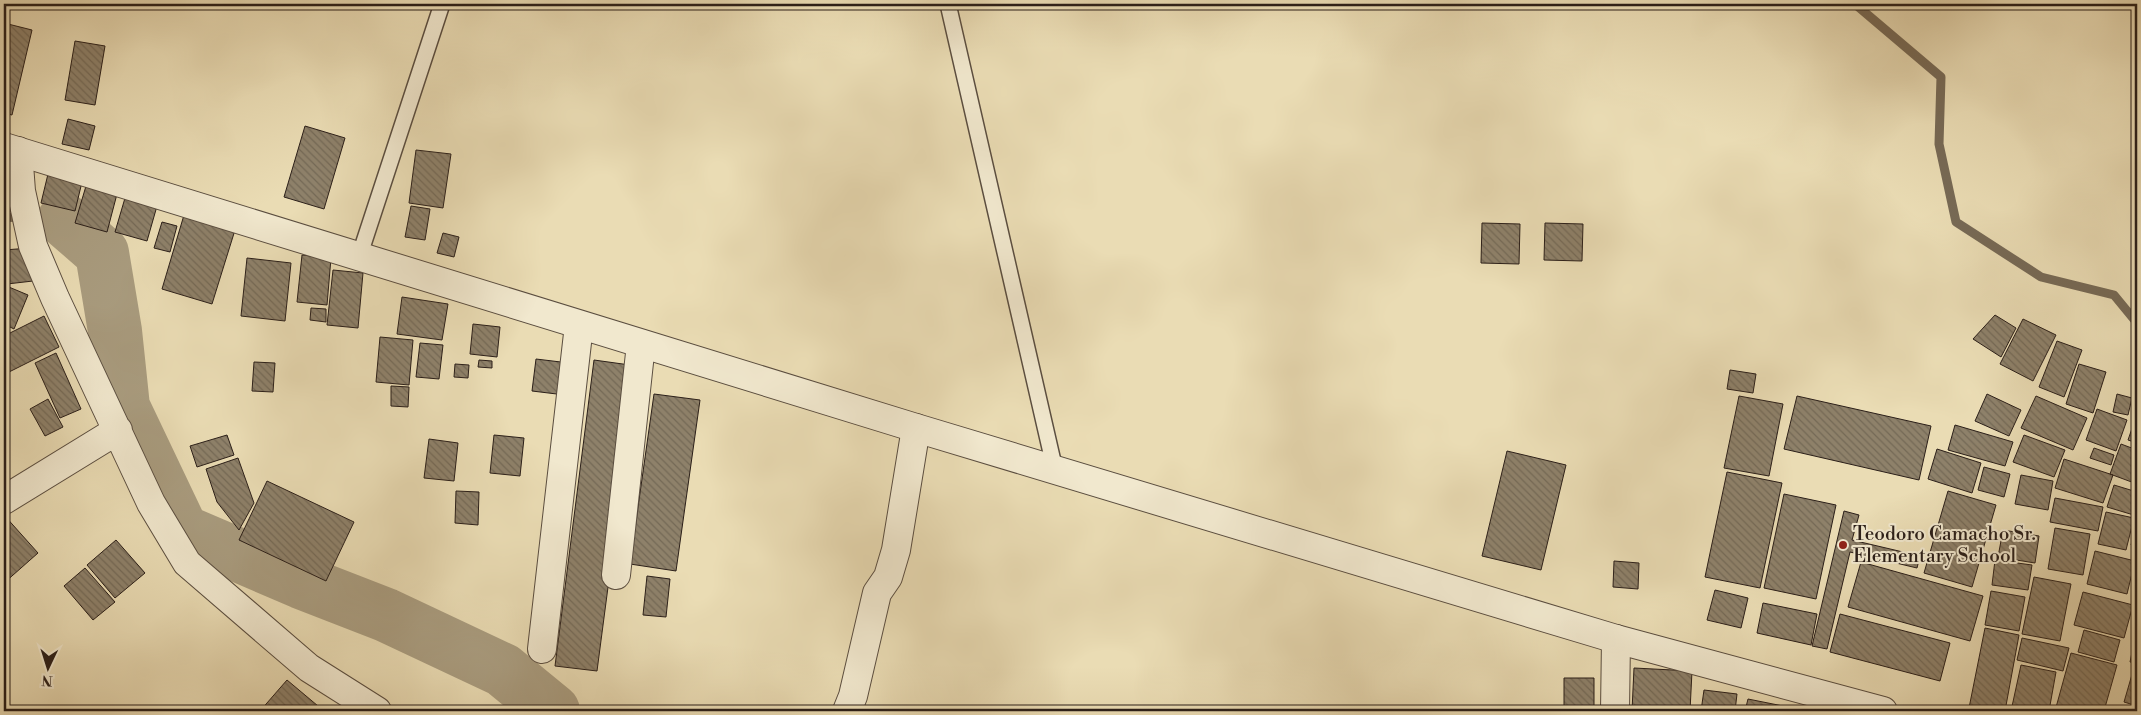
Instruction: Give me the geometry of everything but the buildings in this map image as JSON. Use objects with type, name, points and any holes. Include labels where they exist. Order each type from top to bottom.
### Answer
[{"type":"street","points":[[11,149],[916,428],[1616,639],[1883,711]]},
{"type":"street","points":[[11,149],[33,246],[55,298],[151,503],[187,563],[308,668],[377,711]]},
{"type":"street","points":[[542,649],[579,325]]},
{"type":"street","points":[[616,575],[641,344]]},
{"type":"street","points":[[847,711],[853,696],[878,593],[888,576],[896,550],[916,428]]},
{"type":"street","points":[[4,500],[118,430]]},
{"type":"street","points":[[1615,711],[1616,639]]},
{"type":"lane","points":[[360,257],[442,4]]},
{"type":"lane","points":[[948,4],[1055,470]]},
{"type":"waterway","points":[[1855,4],[1941,77],[1939,144],[1956,222],[2041,277],[2114,295],[2137,323]]},
{"type":"waterway","points":[[4,217],[64,220]]},
{"type":"waterway","points":[[64,220],[102,253],[115,331],[123,407],[182,531],[301,582],[386,615],[503,670],[553,711]]},
{"type":"place","name":"Teodoro Camacho Sr. Elementary School","points":[[1843,545]]}]
